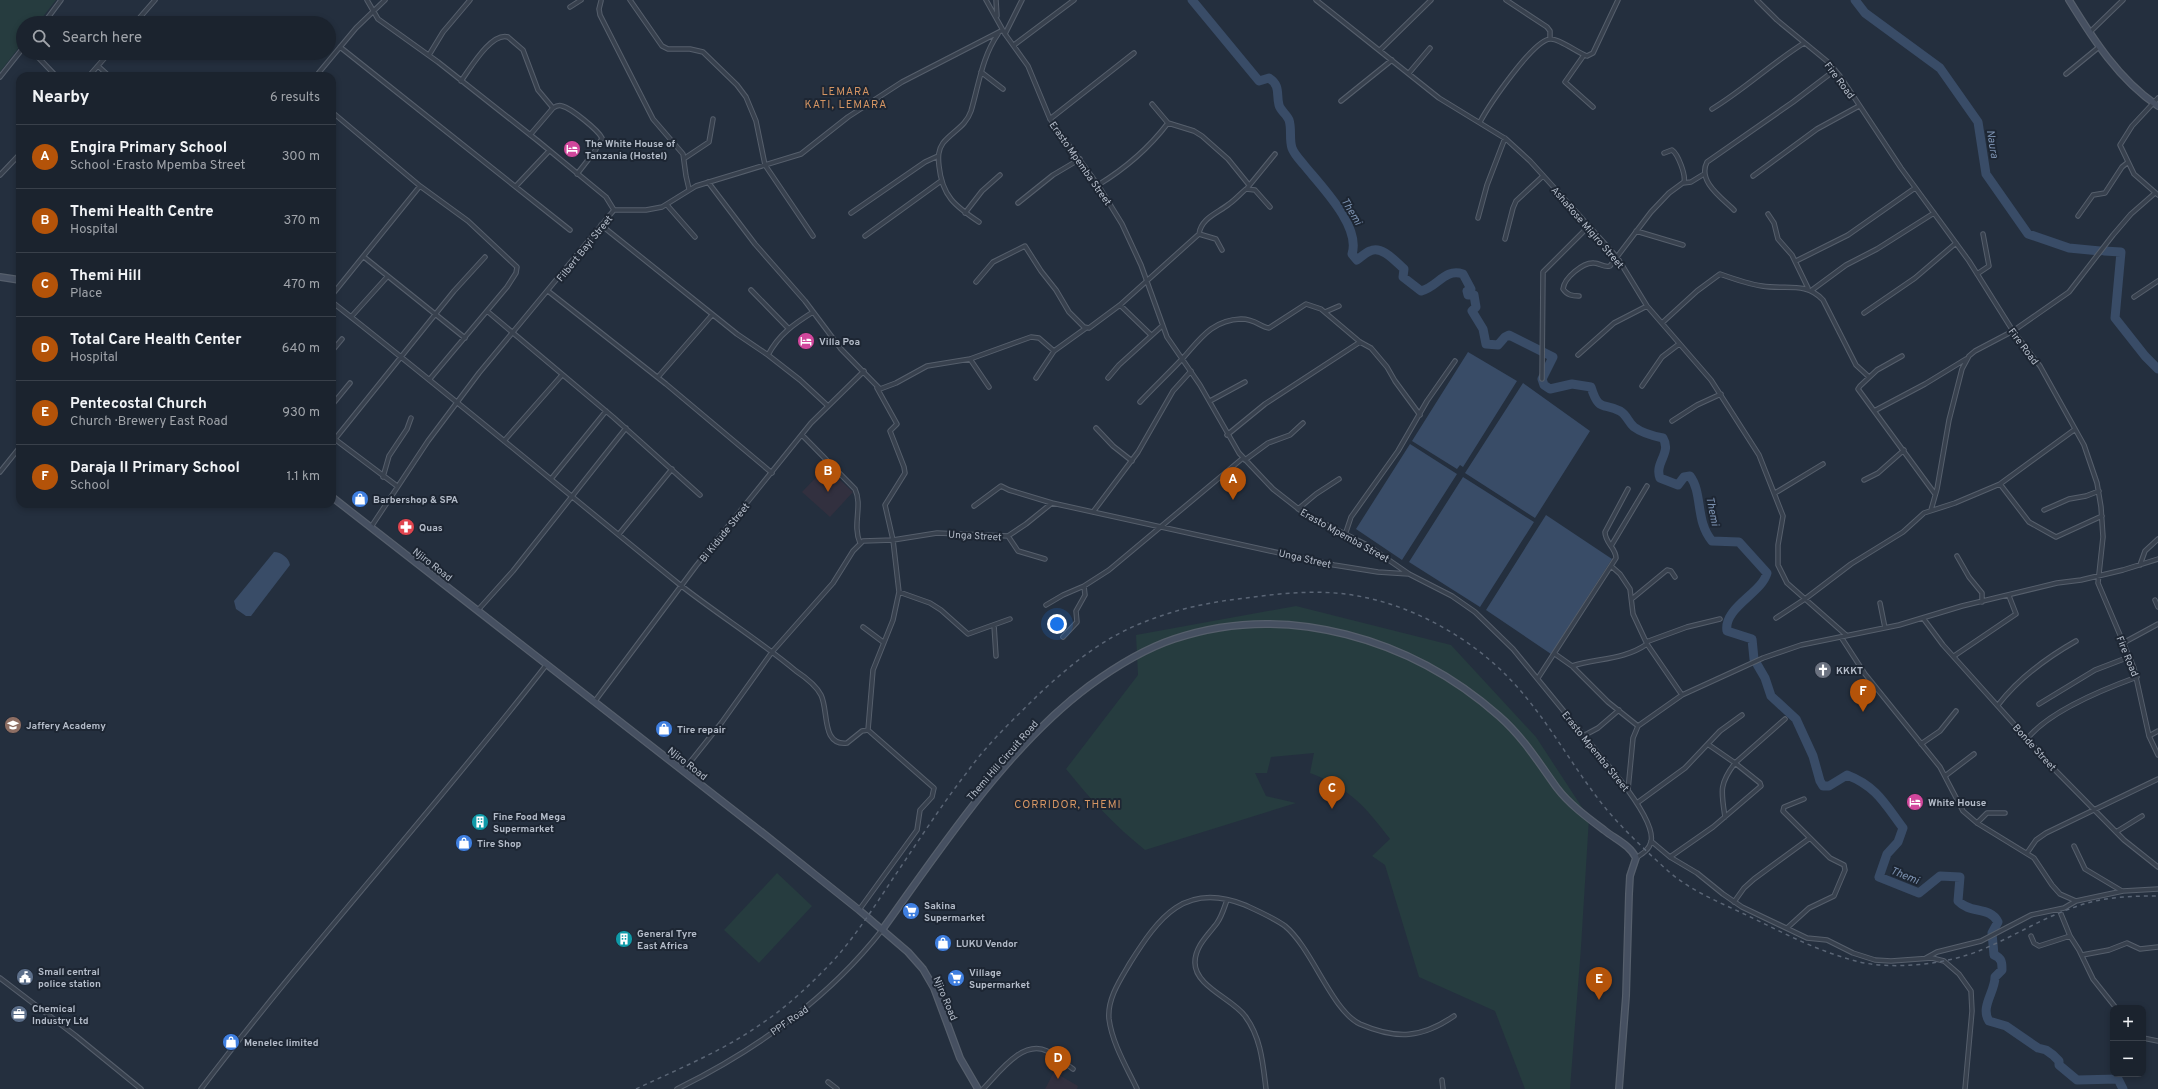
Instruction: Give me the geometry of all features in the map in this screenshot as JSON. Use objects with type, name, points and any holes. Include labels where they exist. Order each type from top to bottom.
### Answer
[{"type":"street","points":[[49,16],[61,0]]},
{"type":"street","points":[[141,16],[155,0]]},
{"type":"street","name":"Filbert Bayi Street","points":[[367,0],[373,13],[393,32],[429,55],[530,135],[606,197],[614,210],[456,403],[397,486],[371,527]]},
{"type":"street","points":[[336,52],[385,0]]},
{"type":"street","points":[[429,55],[443,32],[470,0]]},
{"type":"street","points":[[570,7],[581,0]]},
{"type":"street","points":[[601,0],[599,9],[600,15],[635,87],[653,119],[678,147],[685,158],[684,166],[689,189]]},
{"type":"street","points":[[630,0],[662,46],[668,49],[690,49],[703,52],[737,85],[746,97],[756,121],[765,165],[812,236]]},
{"type":"street","name":"Erasto Mpemba Street","points":[[986,0],[997,17],[1003,32],[1014,45],[1031,72],[1050,119],[1098,185],[1131,242],[1162,326],[1210,401],[1227,435],[1244,459],[1273,489],[1312,519],[1381,553],[1409,574],[1452,596],[1468,607],[1513,649],[1628,790],[1637,803],[1650,832],[1651,842]]},
{"type":"street","points":[[996,0],[997,17]]},
{"type":"street","points":[[979,222],[965,213],[948,197],[941,181],[938,156],[943,143],[959,129],[968,117],[990,46],[1003,32],[1022,0]]},
{"type":"street","points":[[1014,45],[1074,0]]},
{"type":"street","name":"AshaRose Migiro Street","points":[[1316,0],[1439,98],[1505,138],[1543,176],[1617,257],[1647,306],[1707,375],[1760,455],[1784,516],[1778,545],[1778,565],[1787,583],[1846,635]]},
{"type":"street","points":[[1380,50],[1413,20],[1431,0]]},
{"type":"street","points":[[1506,0],[1547,27],[1550,31],[1550,39]]},
{"type":"street","points":[[1550,39],[1584,55],[1590,56],[1596,49],[1618,0]]},
{"type":"street","name":"Fire Road","points":[[1757,0],[1770,15],[1835,70],[1915,188],[1956,243],[2013,331],[2040,366],[2090,458],[2099,491],[2102,516],[2102,548],[2098,575],[2102,596],[2137,677],[2149,736],[2158,755]]},
{"type":"street","points":[[2069,0],[2099,46],[2125,77],[2156,104]]},
{"type":"street","points":[[2090,32],[2123,0]]},
{"type":"street","points":[[614,210],[656,209],[667,205],[689,189],[801,154],[848,117],[902,82],[1003,32]]},
{"type":"street","points":[[461,81],[496,38],[508,37],[523,50],[529,62],[534,83],[553,108]]},
{"type":"street","points":[[1480,122],[1502,87],[1517,69],[1540,45],[1550,39]]},
{"type":"street","points":[[1712,109],[1747,87],[1804,43]]},
{"type":"street","points":[[2066,74],[2099,46]]},
{"type":"street","points":[[340,47],[570,230]]},
{"type":"street","points":[[1409,73],[1430,48]]},
{"type":"street","points":[[1050,119],[1134,53]]},
{"type":"street","points":[[1584,55],[1565,82],[1593,107]]},
{"type":"street","points":[[0,77],[16,57]]},
{"type":"street","points":[[41,60],[52,72]]},
{"type":"street","points":[[93,72],[103,60]]},
{"type":"street","points":[[319,72],[329,60]]},
{"type":"street","points":[[1341,101],[1392,60]]},
{"type":"street","points":[[98,66],[105,72]]},
{"type":"street","points":[[1734,210],[1708,183],[1704,174],[1704,168],[1707,162],[1793,102],[1835,70]]},
{"type":"street","points":[[981,72],[1003,89]]},
{"type":"street","points":[[1874,410],[1925,384],[1967,358],[1975,350],[2013,331],[2068,292],[2131,214],[2157,194],[2134,174],[2127,163],[2121,142],[2132,126],[2156,104],[2158,98]]},
{"type":"street","points":[[1152,104],[1168,123],[1194,131],[1202,136],[1228,159],[1249,185]]},
{"type":"street","points":[[530,135],[553,108],[560,105],[570,109],[600,134],[602,138],[595,151],[577,174]]},
{"type":"street","points":[[1753,176],[1818,129],[1859,106]]},
{"type":"street","points":[[336,115],[420,186],[468,221],[517,267],[515,276],[429,380]]},
{"type":"street","points":[[685,158],[709,142],[713,119]]},
{"type":"street","points":[[1098,185],[1130,163],[1154,141],[1168,123]]},
{"type":"street","points":[[1478,218],[1505,138]]},
{"type":"street","points":[[1664,153],[1672,150],[1676,153],[1685,178],[1683,183]]},
{"type":"street","points":[[516,186],[549,151]]},
{"type":"street","points":[[1036,378],[1054,351],[1086,328],[1094,326],[1120,305],[1146,280],[1199,234],[1200,229],[1210,217],[1231,203],[1246,189],[1275,154]]},
{"type":"street","points":[[851,212],[930,159],[938,156]]},
{"type":"street","points":[[0,176],[16,158]]},
{"type":"street","points":[[1018,203],[1053,175],[1080,159]]},
{"type":"street","points":[[2078,216],[2093,195],[2105,193],[2122,167],[2127,163]]},
{"type":"street","points":[[1579,296],[1569,295],[1563,289],[1564,283],[1578,269],[1591,263],[1610,266],[1661,201],[1683,183],[1691,182],[1704,174]]},
{"type":"street","points":[[965,213],[982,191],[1000,175]]},
{"type":"street","points":[[1506,239],[1512,208],[1516,202],[1543,176]]},
{"type":"street","points":[[865,236],[941,181]]},
{"type":"street","points":[[708,182],[755,244],[813,312],[841,349],[864,371],[876,386],[897,425],[890,431],[904,467],[902,479],[885,505],[893,540],[899,592],[895,611],[874,670],[868,730]]},
{"type":"street","points":[[336,290],[420,186]]},
{"type":"street","points":[[1796,261],[1848,235],[1915,188]]},
{"type":"street","points":[[1246,189],[1255,190],[1270,207]]},
{"type":"street","points":[[667,205],[695,237]]},
{"type":"street","points":[[1662,323],[1697,291],[1720,274],[1761,286],[1810,289],[1846,265],[1877,249],[1934,213]]},
{"type":"street","points":[[1768,214],[1774,223],[1778,240],[1796,261],[1810,289],[1823,300],[1830,310],[1856,365],[1869,377]]},
{"type":"street","points":[[601,225],[712,315],[768,355],[827,405]]},
{"type":"street","points":[[1542,378],[1542,272],[1588,227]]},
{"type":"street","points":[[1636,231],[1683,245]]},
{"type":"street","points":[[1199,234],[1216,239],[1222,250]]},
{"type":"street","points":[[1977,274],[1988,266],[1983,234]]},
{"type":"street","points":[[1864,313],[1915,278],[1956,243]]},
{"type":"street","points":[[976,282],[993,262],[1026,246],[1069,312],[1086,328]]},
{"type":"street","points":[[364,257],[435,316],[465,338]]},
{"type":"street","points":[[336,436],[454,291],[485,257]]},
{"type":"street","points":[[0,277],[16,279]]},
{"type":"street","points":[[351,317],[387,277]]},
{"type":"street","points":[[2134,297],[2158,281]]},
{"type":"street","points":[[751,290],[788,328]]},
{"type":"street","points":[[548,291],[658,377],[772,473]]},
{"type":"street","points":[[1140,402],[1182,359],[1203,334],[1223,322],[1240,319],[1253,320],[1269,328],[1306,304],[1325,312],[1360,342],[1371,348],[1388,367],[1395,381],[1420,415]]},
{"type":"street","points":[[336,305],[682,586],[772,652],[818,691],[824,703],[829,733],[833,740],[837,743],[847,743],[862,731],[868,730]]},
{"type":"street","points":[[1120,305],[1151,335]]},
{"type":"street","points":[[1325,312],[1339,306]]},
{"type":"street","points":[[1578,355],[1614,323],[1647,306]]},
{"type":"street","points":[[487,311],[626,428],[700,495]]},
{"type":"street","points":[[768,355],[788,328],[813,312]]},
{"type":"street","points":[[658,377],[712,315]]},
{"type":"street","points":[[1108,378],[1119,365],[1162,326]]},
{"type":"street","points":[[876,386],[884,389],[927,366],[970,359],[1035,336],[1054,351]]},
{"type":"street","points":[[336,346],[342,339]]},
{"type":"street","points":[[1227,435],[1265,404],[1360,342]]},
{"type":"street","points":[[1642,386],[1662,357],[1679,344]]},
{"type":"street","points":[[1902,356],[1877,370],[1858,389],[1935,494]]},
{"type":"street","points":[[1930,510],[1935,494],[1948,420],[1962,369],[1967,358]]},
{"type":"street","points":[[970,359],[989,387]]},
{"type":"street","points":[[1345,535],[1351,517],[1389,465],[1427,401],[1455,361]]},
{"type":"street","name":"Bi Kidude Street","points":[[595,701],[682,586],[802,435],[827,405],[864,371]]},
{"type":"street","points":[[1093,512],[1132,461],[1168,397],[1191,371]]},
{"type":"street","points":[[504,441],[562,374]]},
{"type":"street","points":[[1210,401],[1245,382]]},
{"type":"street","points":[[336,400],[350,383]]},
{"type":"street","points":[[1672,421],[1697,405],[1721,394]]},
{"type":"street","points":[[551,479],[606,411]]},
{"type":"street","points":[[383,477],[389,456],[407,429],[411,418]]},
{"type":"street","points":[[1046,605],[1063,594],[1084,586],[1109,570],[1244,459],[1268,443],[1290,435],[1303,424]]},
{"type":"street","points":[[478,610],[573,497],[626,428]]},
{"type":"street","points":[[1096,428],[1113,446],[1132,461]]},
{"type":"street","points":[[1776,618],[1805,599],[1851,564],[1903,532],[1924,513],[1955,503],[2000,484],[2074,430]]},
{"type":"street","points":[[683,771],[722,722],[772,652],[829,587],[860,543],[856,527],[858,497],[854,489],[802,435]]},
{"type":"street","points":[[336,440],[383,477],[397,486]]},
{"type":"street","points":[[1864,480],[1878,473],[1904,450]]},
{"type":"street","points":[[0,472],[16,452]]},
{"type":"street","points":[[1775,493],[1823,464]]},
{"type":"street","points":[[618,534],[672,469]]},
{"type":"street","points":[[1298,509],[1316,494],[1339,479]]},
{"type":"street","points":[[2000,484],[2029,522],[2056,537],[2102,516]]},
{"type":"street","points":[[974,506],[1001,486],[1009,490],[1052,503]]},
{"type":"street","points":[[1611,546],[1647,486]]},
{"type":"street","points":[[1538,678],[1616,556],[1611,546],[1605,539],[1605,532],[1628,489]]},
{"type":"street","points":[[2044,510],[2069,499],[2081,498],[2099,491]]},
{"type":"street","name":"Njiro Road","points":[[336,500],[595,701],[859,910],[882,930],[923,969],[934,988],[960,1058],[978,1089]]},
{"type":"street","name":"Unga Street","points":[[860,543],[866,540],[893,540],[937,533],[1008,536],[1026,524],[1052,503],[1334,565],[1388,573],[1409,574]]},
{"type":"street","points":[[1008,536],[1018,551],[1045,559]]},
{"type":"street","points":[[2140,565],[2146,551],[2158,539]]},
{"type":"street","points":[[1957,556],[1968,578],[1982,594],[1982,602]]},
{"type":"street","points":[[1628,790],[1632,746],[1635,731],[1638,726],[1682,695],[1750,663],[1801,646],[1841,636],[1885,628],[2051,584],[2098,575],[2158,559]]},
{"type":"street","points":[[1611,566],[1625,581],[1633,598],[1633,614],[1646,643],[1682,695]]},
{"type":"street","points":[[1633,598],[1667,570],[1670,571],[1675,577]]},
{"type":"street","points":[[1063,637],[1077,622],[1076,611],[1085,596],[1084,586]]},
{"type":"street","points":[[899,592],[930,603],[941,610],[968,634],[1010,619]]},
{"type":"street","points":[[1954,656],[2016,614],[2009,596]]},
{"type":"street","points":[[2155,600],[2158,607]]},
{"type":"street","points":[[1880,603],[1885,628]]},
{"type":"street","name":"Bonde Street","points":[[1923,618],[1954,656],[2027,739],[2116,832],[2129,844],[2157,861],[2158,867]]},
{"type":"street","points":[[1572,666],[1595,660],[1635,653],[1646,643],[1687,627],[1720,619]]},
{"type":"street","name":"Themi Hill Circuit Road","points":[[882,930],[984,793],[1047,722],[1088,687],[1132,658],[1172,639],[1223,627],[1256,624],[1321,629],[1356,636],[1399,651],[1450,679],[1500,716],[1530,749],[1558,789],[1584,814],[1624,844],[1636,858]]},
{"type":"street","points":[[2123,643],[2158,624]]},
{"type":"street","points":[[994,625],[996,656]]},
{"type":"street","points":[[863,628],[883,642]]},
{"type":"street","points":[[1841,636],[1866,674],[1945,776],[1959,806],[1977,823],[2027,853],[2038,862],[2056,890],[2070,900],[2076,901]]},
{"type":"street","points":[[1998,705],[2025,675],[2076,641]]},
{"type":"street","points":[[1554,654],[1572,666],[1638,726]]},
{"type":"street","points":[[2039,704],[2096,670],[2129,657]]},
{"type":"street","points":[[200,1089],[256,1016],[435,803],[547,664]]},
{"type":"street","points":[[2027,739],[2044,721],[2100,692],[2137,677]]},
{"type":"street","points":[[1583,736],[1598,728],[1619,710]]},
{"type":"street","points":[[1921,744],[1940,732],[1956,711]]},
{"type":"street","points":[[1637,803],[1675,776],[1709,745],[1724,728],[1742,715]]},
{"type":"street","points":[[1725,817],[1721,791],[1730,770],[1735,763],[1785,719]]},
{"type":"street","points":[[859,910],[916,830],[920,810],[932,797],[935,790],[868,730]]},
{"type":"street","points":[[2149,736],[2158,731]]},
{"type":"street","points":[[1670,857],[1725,817],[1761,786],[1760,783],[1735,763],[1709,745]]},
{"type":"street","points":[[1945,776],[1974,754]]},
{"type":"street","points":[[2027,853],[2040,837],[2094,809],[2158,779]]},
{"type":"street","points":[[1787,928],[1809,908],[1834,896],[1845,870],[1844,865],[1830,858],[1783,811],[1784,807],[1804,799]]},
{"type":"street","points":[[1977,823],[1987,813],[2005,813]]},
{"type":"street","points":[[2116,832],[2142,816]]},
{"type":"street","points":[[1734,902],[1748,884],[1810,838]]},
{"type":"street","points":[[1619,1089],[1626,996],[1630,876],[1636,858],[1646,850],[1651,842],[1670,857],[1697,872],[1734,902],[1807,938],[1827,940],[1875,960],[1891,961],[1926,959],[1944,961],[1958,973],[1971,991],[1972,1011],[1965,1089]]},
{"type":"street","points":[[2074,846],[2086,869],[2123,891]]},
{"type":"street","points":[[1926,959],[1937,952],[1981,941],[1999,933],[2031,915],[2059,909],[2076,901],[2123,891],[2158,889]]},
{"type":"street","points":[[1138,1089],[1116,1041],[1109,1019],[1110,1005],[1116,987],[1144,940],[1159,920],[1175,908],[1194,899],[1212,897],[1244,905],[1285,927],[1309,957],[1335,998],[1349,1016],[1358,1023],[1372,1028],[1408,1035],[1425,1032],[1454,1016]]},
{"type":"street","points":[[1227,900],[1217,923],[1201,943],[1195,962],[1197,972],[1207,985],[1233,1004],[1251,1025],[1256,1036],[1266,1089]]},
{"type":"street","points":[[2059,909],[2070,936],[2082,954],[2093,979],[2114,1005]]},
{"type":"street","name":"PPF Road","points":[[677,1089],[734,1057],[818,999],[858,960],[882,930]]},
{"type":"street","points":[[2031,936],[2034,942],[2039,946],[2070,936]]},
{"type":"street","points":[[2082,954],[2109,950],[2126,943],[2140,949],[2158,946]]},
{"type":"street","points":[[0,978],[76,1036],[141,1089]]},
{"type":"street","points":[[2146,1039],[2158,1041]]},
{"type":"street","points":[[983,1089],[1020,1053],[1030,1050],[1047,1051],[1073,1069]]},
{"type":"street","points":[[1442,1080],[1443,1089]]},
{"type":"street","points":[[828,1082],[837,1089]]},
{"type":"shaded area","points":[[826,467],[853,492],[830,517],[802,492]]},
{"type":"shaded area","points":[[1054,1072],[1078,1086],[1077,1089],[1045,1089]]},
{"type":"green space","points":[[0,0],[56,0],[43,16],[16,16],[16,51],[0,72]]},
{"type":"green space","points":[[1296,606],[1451,645],[1536,737],[1589,818],[1570,1089],[1525,1089],[1495,1011],[1419,977],[1385,865],[1372,856],[1390,839],[1355,799],[1335,785],[1310,773],[1314,753],[1271,757],[1267,773],[1255,773],[1266,796],[1296,803],[1145,850],[1103,812],[1066,769],[1138,675],[1136,635]]},
{"type":"green space","points":[[777,873],[812,906],[759,963],[724,930]]},
{"type":"water","points":[[1468,352],[1517,381],[1463,467],[1460,465],[1457,469],[1412,441]]},
{"type":"water","points":[[1523,383],[1590,431],[1535,518],[1465,473]]},
{"type":"water","points":[[1410,444],[1457,474],[1402,560],[1356,529]]},
{"type":"water","points":[[1463,477],[1534,522],[1480,607],[1409,562]]},
{"type":"water","points":[[1546,515],[1612,559],[1551,654],[1486,610]]},
{"type":"water","points":[[274,552],[284,556],[290,565],[251,616],[246,616],[236,609],[234,601]]},
{"type":"waterway","name":"Themi","points":[[1192,0],[1259,81],[1269,78],[1277,87],[1280,107],[1289,120],[1291,145],[1293,150],[1297,157],[1329,195],[1345,219],[1351,231],[1353,243],[1352,254],[1357,260],[1370,251],[1379,250],[1384,252],[1404,269],[1403,277],[1421,291],[1427,289],[1446,276],[1456,273],[1463,274],[1471,289],[1467,291],[1468,295],[1474,295],[1476,307],[1472,311],[1483,329],[1486,344],[1498,345],[1505,337],[1509,335],[1553,357],[1542,379],[1544,385],[1550,389],[1572,384],[1591,387],[1599,404],[1620,411],[1632,425],[1640,431],[1663,438],[1665,448],[1659,468],[1660,478],[1678,485],[1684,477],[1690,476],[1697,491],[1703,525],[1712,541],[1739,542],[1767,573],[1764,580],[1731,615],[1727,623],[1727,631],[1752,639],[1754,659],[1765,678],[1771,696],[1796,719],[1813,756],[1820,781],[1823,786],[1829,786],[1847,775],[1857,779],[1873,790],[1903,828],[1898,842],[1887,854],[1879,877],[1919,893],[1940,876],[1960,877],[1958,901],[1968,908],[1990,914],[1998,922],[1992,933],[1994,955],[2001,961],[2002,970],[1995,977],[1987,1005],[1986,1010],[1989,1021],[2006,1026],[2038,1048],[2046,1050],[2059,1061],[2059,1065],[2077,1080],[2118,1079],[2123,1089]]},
{"type":"waterway","name":"Naura","points":[[1855,0],[1865,13],[1940,68],[1978,122],[1986,174],[2028,234],[2069,248],[2100,251]]},
{"type":"waterway","points":[[2104,251],[2121,252],[2115,318],[2145,356],[2158,369]]},
{"type":"railway","points":[[636,1089],[700,1059],[746,1034],[780,1010],[815,979],[841,952],[858,930],[941,808],[976,761],[1020,713],[1072,665],[1097,647],[1123,631],[1137,625],[1177,611],[1204,604],[1232,600],[1302,592],[1358,596],[1399,607],[1419,615],[1457,636],[1491,661],[1520,690],[1534,707],[1607,810],[1636,841],[1675,877],[1711,898],[1794,938],[1852,960],[1900,966],[1934,963],[1981,950],[2063,911],[2095,901],[2137,896],[2158,896]]},
{"type":"place","name":"The White House of Tanzania (Hostel)","points":[[572,149]]},
{"type":"place","name":"Villa Poa","points":[[806,341]]},
{"type":"place","name":"Themi Health Centre","points":[[828,492]]},
{"type":"place","name":"Barbershop & SPA","points":[[360,499]]},
{"type":"place","name":"Engira Primary School","points":[[1233,500]]},
{"type":"place","name":"Quas","points":[[406,527]]},
{"type":"place","name":"KKKT","points":[[1823,670]]},
{"type":"place","name":"Daraja II Primary School","points":[[1863,712]]},
{"type":"place","name":"Jaffery Academy","points":[[13,725]]},
{"type":"place","name":"Tire repair","points":[[664,729]]},
{"type":"place","name":"White House","points":[[1915,802]]},
{"type":"place","name":"Themi Hill","points":[[1332,809]]},
{"type":"place","name":"Fine Food Mega Supermarket","points":[[480,822]]},
{"type":"place","name":"Tire Shop","points":[[464,843]]},
{"type":"place","name":"Sakina Supermarket","points":[[911,911]]},
{"type":"place","name":"General Tyre East Africa","points":[[624,939]]},
{"type":"place","name":"LUKU Vendor","points":[[943,943]]},
{"type":"place","name":"Small central police station","points":[[25,977]]},
{"type":"place","name":"Village Supermarket","points":[[956,978]]},
{"type":"place","name":"Pentecostal Church","points":[[1599,1000]]},
{"type":"place","name":"Chemical Industry Ltd","points":[[19,1014]]},
{"type":"place","name":"Menelec limited","points":[[231,1042]]},
{"type":"place","name":"Total Care Health Center","points":[[1058,1079]]},
{"type":"district","name":"LEMARA KATI, LEMARA","points":[[846,97]]},
{"type":"district","name":"CORRIDOR, THEMI","points":[[1068,804]]}]
